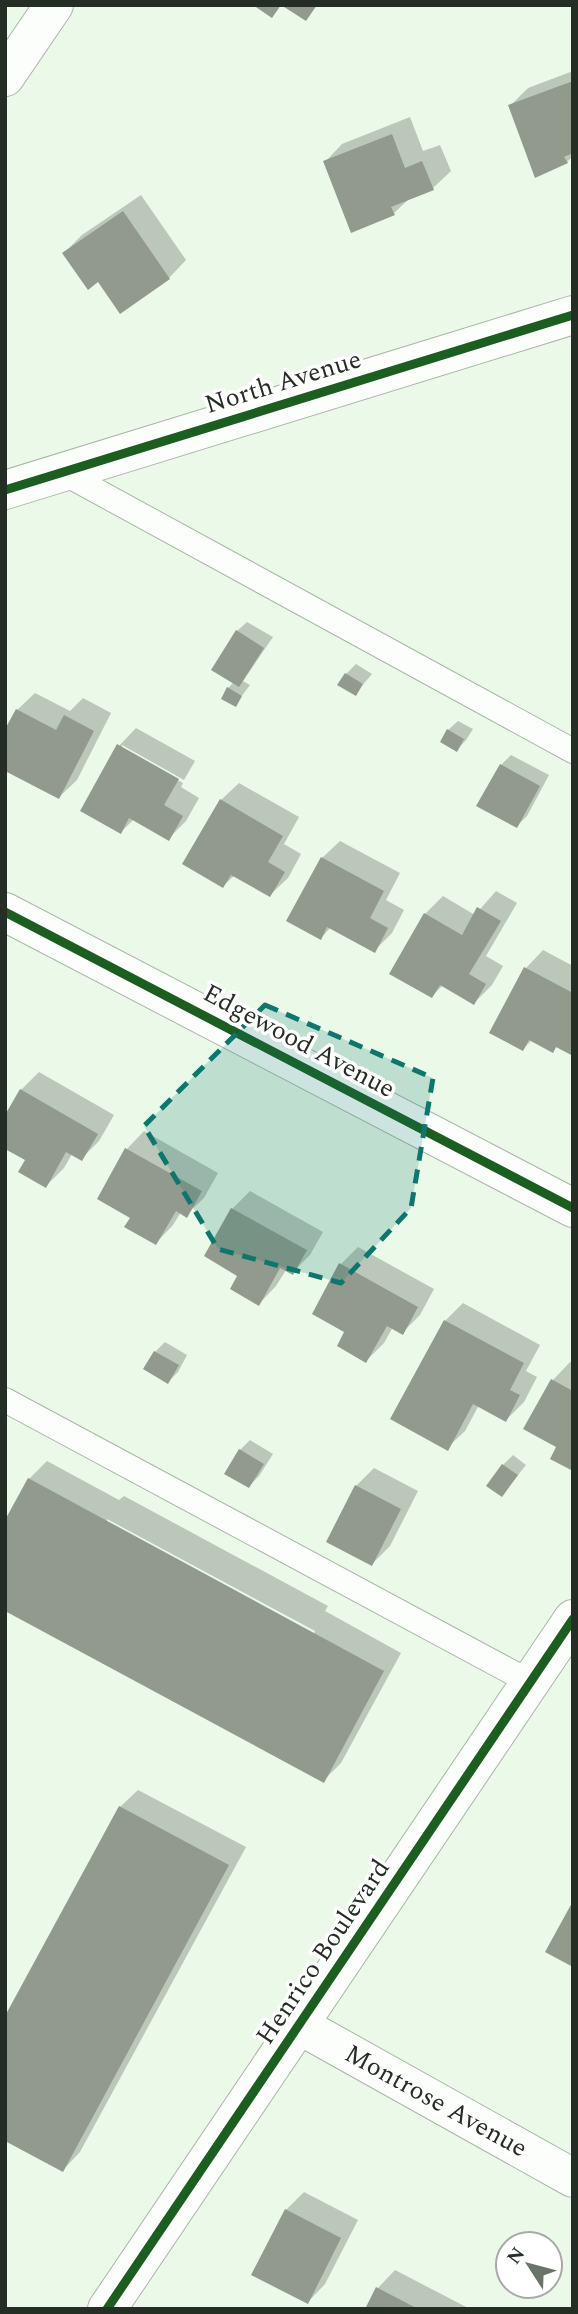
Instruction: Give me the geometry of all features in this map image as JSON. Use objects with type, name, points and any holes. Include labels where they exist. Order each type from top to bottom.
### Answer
[{"type":"street","points":[[5,77],[54,5]]},
{"type":"street","name":"North Avenue","points":[[5,490],[573,315]]},
{"type":"street","name":"Edgewood Avenue","points":[[5,912],[573,1208]]},
{"type":"street","name":"Henrico Boulevard","points":[[107,2309],[573,1619]]},
{"type":"street","name":"Montrose Avenue","points":[[299,2025],[573,2178]]},
{"type":"lane","points":[[62,472],[573,751]]},
{"type":"lane","points":[[5,1400],[530,1682]]},
{"type":"highlighted area","points":[[265,1005],[433,1078],[411,1208],[341,1283],[218,1249],[144,1126]]},
{"type":"building","points":[[253,5],[281,5],[272,18]]},
{"type":"building","points":[[281,5],[317,5],[306,21]]},
{"type":"building","points":[[573,81],[573,153],[564,157],[568,163],[535,178],[508,105]]},
{"type":"building","points":[[392,134],[405,168],[422,161],[434,190],[391,207],[395,215],[351,233],[323,161]]},
{"type":"building","points":[[123,211],[170,279],[120,314],[98,282],[88,290],[62,253]]},
{"type":"building","points":[[236,630],[264,648],[239,687],[211,670]]},
{"type":"building","points":[[345,673],[363,684],[356,696],[337,685]]},
{"type":"building","points":[[227,687],[242,696],[236,707],[221,699]]},
{"type":"building","points":[[16,709],[56,730],[64,715],[94,731],[59,799],[5,771],[5,729]]},
{"type":"building","points":[[447,729],[464,739],[457,752],[440,742]]},
{"type":"building","points":[[117,744],[179,779],[164,805],[183,816],[169,841],[129,818],[121,834],[80,811]]},
{"type":"building","points":[[500,764],[540,786],[517,828],[476,806]]},
{"type":"building","points":[[220,799],[283,836],[268,862],[285,872],[270,897],[231,875],[223,888],[182,864]]},
{"type":"building","points":[[321,857],[384,891],[370,918],[388,928],[375,953],[327,927],[321,940],[286,921]]},
{"type":"building","points":[[477,907],[501,921],[469,974],[486,984],[474,1005],[440,985],[432,998],[389,974],[424,913],[462,935]]},
{"type":"building","points":[[524,967],[573,993],[573,1056],[556,1047],[553,1053],[529,1040],[523,1051],[489,1033]]},
{"type":"building","points":[[20,1089],[98,1134],[82,1161],[66,1152],[46,1188],[18,1172],[25,1160],[5,1149],[5,1115]]},
{"type":"building","points":[[125,1148],[202,1191],[187,1218],[176,1211],[156,1245],[124,1227],[130,1218],[97,1199]]},
{"type":"building","points":[[231,1208],[307,1250],[293,1275],[280,1268],[259,1306],[230,1289],[237,1276],[204,1256]]},
{"type":"building","points":[[339,1263],[418,1307],[403,1335],[387,1326],[366,1363],[337,1346],[344,1332],[312,1314]]},
{"type":"building","points":[[444,1320],[524,1363],[510,1390],[520,1395],[506,1422],[473,1404],[448,1451],[390,1419]]},
{"type":"building","points":[[154,1351],[179,1365],[168,1384],[143,1369]]},
{"type":"building","points":[[551,1379],[573,1391],[573,1471],[550,1459],[556,1447],[523,1429]]},
{"type":"building","points":[[239,1449],[264,1464],[249,1488],[224,1474]]},
{"type":"building","points":[[502,1464],[518,1475],[502,1497],[486,1486]]},
{"type":"building","points":[[28,1478],[384,1671],[324,1783],[5,1611],[5,1520]]},
{"type":"building","points":[[355,1485],[401,1509],[372,1566],[326,1542]]},
{"type":"building","points":[[119,1806],[229,1865],[63,2172],[5,2141],[5,2016]]},
{"type":"building","points":[[573,1901],[573,1967],[545,1952]]},
{"type":"building","points":[[285,2209],[341,2238],[308,2304],[251,2275]]},
{"type":"building","points":[[376,2287],[418,2309],[365,2309]]},
{"type":"cycle path","points":[[5,490],[573,315]]},
{"type":"cycle path","points":[[5,912],[573,1208]]},
{"type":"cycle path","points":[[107,2309],[573,1619]]}]
